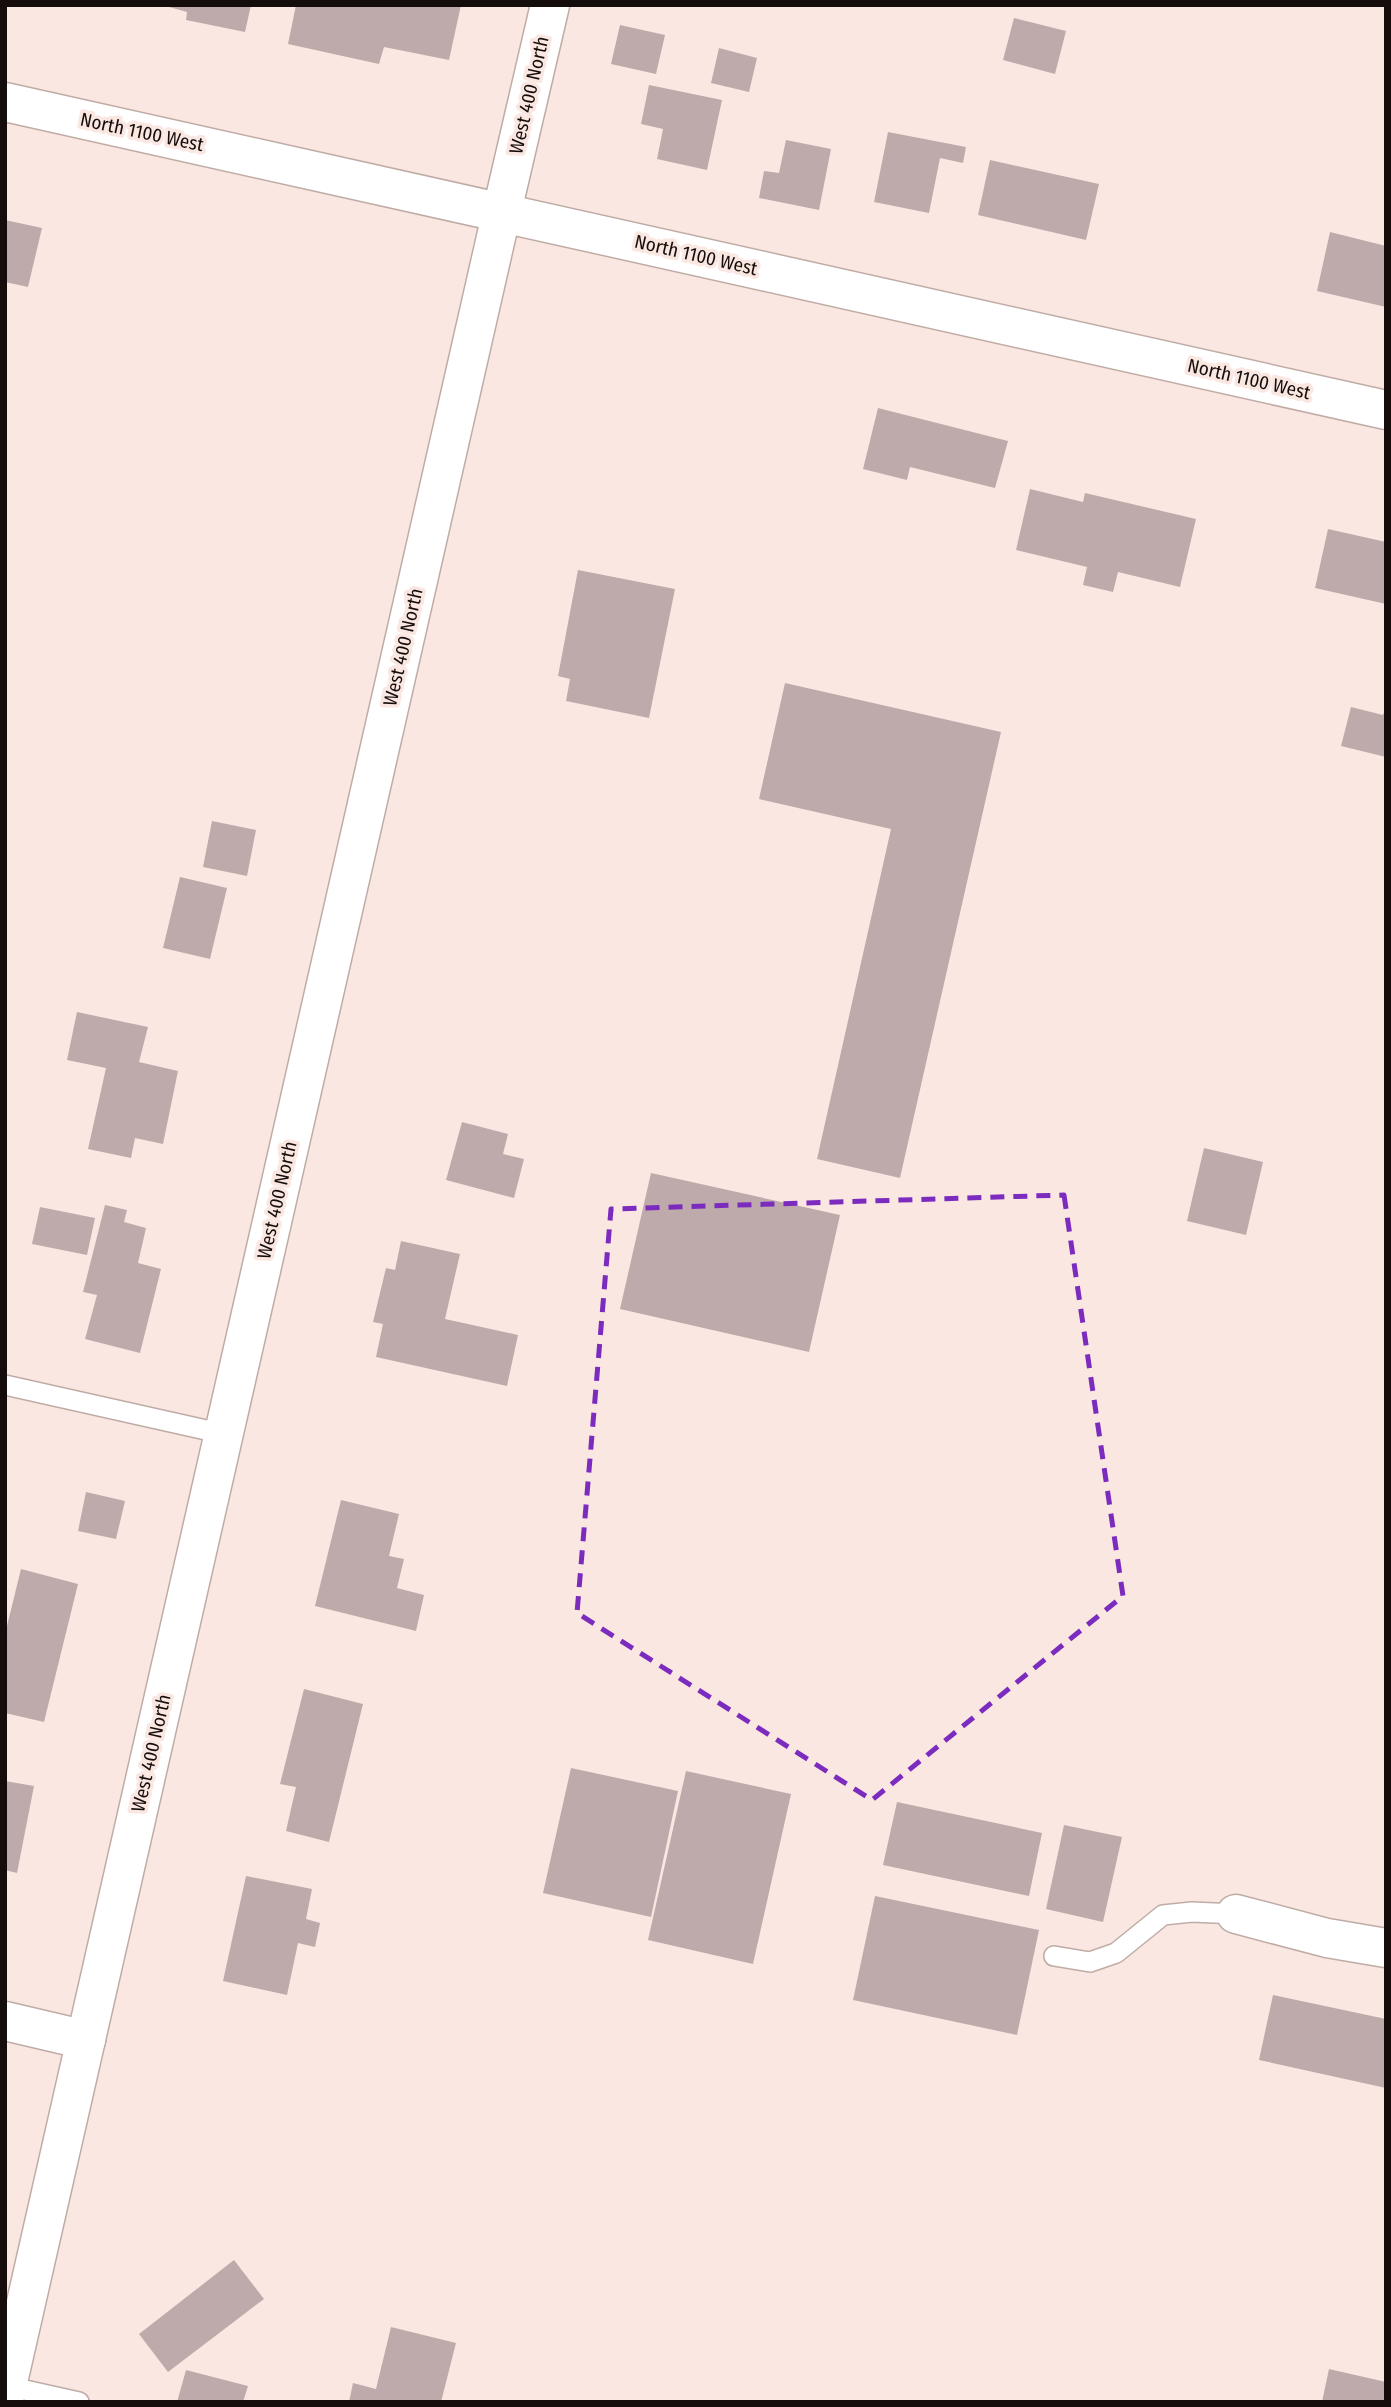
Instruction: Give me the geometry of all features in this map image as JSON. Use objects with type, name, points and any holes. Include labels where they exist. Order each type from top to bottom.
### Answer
[{"type":"street","name":"West 400 North","points":[[6,2391],[550,5]]},
{"type":"street","name":"North 1100 West","points":[[5,102],[1386,410]]},
{"type":"street","points":[[1236,1913],[1327,1938],[1386,1948]]},
{"type":"street","points":[[5,2021],[86,2040]]},
{"type":"lane","points":[[5,1385],[224,1434]]},
{"type":"lane","points":[[1054,1956],[1090,1962],[1116,1952],[1163,1915],[1192,1912],[1236,1913]]},
{"type":"lane","points":[[6,2391],[79,2402]]},
{"type":"highlighted area","points":[[1064,1195],[1123,1596],[872,1800],[577,1613],[611,1209]]},
{"type":"building","points":[[162,5],[251,5],[245,32],[186,20],[187,12]]},
{"type":"building","points":[[296,5],[461,5],[449,60],[384,47],[379,64],[288,44]]},
{"type":"building","points":[[1014,18],[1066,31],[1055,74],[1003,60]]},
{"type":"building","points":[[620,25],[665,35],[656,74],[611,64]]},
{"type":"building","points":[[719,48],[757,58],[749,92],[711,83]]},
{"type":"building","points":[[649,85],[722,100],[707,170],[657,159],[663,129],[641,124]]},
{"type":"building","points":[[888,132],[966,147],[963,163],[940,158],[929,213],[874,202]]},
{"type":"building","points":[[786,140],[831,149],[819,210],[759,198],[764,171],[779,173]]},
{"type":"building","points":[[990,160],[1099,184],[1086,240],[978,215]]},
{"type":"building","points":[[5,220],[42,228],[28,287],[5,282]]},
{"type":"building","points":[[1330,232],[1386,246],[1386,307],[1317,291]]},
{"type":"building","points":[[878,408],[1008,441],[995,488],[910,467],[907,480],[863,469]]},
{"type":"building","points":[[1030,489],[1083,502],[1085,493],[1196,519],[1180,587],[1118,572],[1113,592],[1083,585],[1087,567],[1016,550]]},
{"type":"building","points":[[1328,529],[1386,542],[1386,604],[1315,588]]},
{"type":"building","points":[[578,570],[675,589],[649,718],[566,701],[570,679],[558,676]]},
{"type":"building","points":[[785,683],[1001,732],[900,1178],[817,1159],[891,829],[759,799]]},
{"type":"building","points":[[1351,707],[1383,715],[1386,708],[1386,757],[1341,746]]},
{"type":"building","points":[[212,821],[256,830],[247,876],[203,867]]},
{"type":"building","points":[[180,877],[227,888],[210,959],[163,948]]},
{"type":"building","points":[[77,1012],[148,1027],[139,1062],[178,1071],[163,1144],[135,1138],[131,1158],[88,1149],[106,1068],[67,1060]]},
{"type":"building","points":[[462,1122],[508,1134],[503,1154],[524,1159],[514,1198],[446,1180]]},
{"type":"building","points":[[1204,1148],[1263,1162],[1246,1235],[1187,1221]]},
{"type":"building","points":[[651,1173],[840,1215],[809,1352],[620,1309]]},
{"type":"building","points":[[105,1205],[127,1210],[124,1222],[146,1228],[138,1263],[161,1269],[140,1353],[85,1339],[97,1295],[83,1292]]},
{"type":"building","points":[[40,1207],[95,1218],[87,1255],[32,1244]]},
{"type":"building","points":[[401,1241],[460,1254],[445,1319],[518,1335],[507,1386],[376,1357],[383,1324],[373,1322],[386,1268],[395,1270]]},
{"type":"building","points":[[86,1492],[125,1501],[116,1539],[78,1531]]},
{"type":"building","points":[[341,1500],[399,1514],[389,1556],[404,1559],[397,1588],[424,1595],[416,1631],[315,1606]]},
{"type":"building","points":[[21,1569],[78,1584],[44,1722],[5,1713],[5,1634]]},
{"type":"building","points":[[304,1689],[363,1704],[329,1842],[286,1831],[296,1787],[280,1784]]},
{"type":"building","points":[[571,1768],[678,1791],[651,1917],[543,1893]]},
{"type":"building","points":[[686,1771],[791,1794],[753,1964],[648,1940]]},
{"type":"building","points":[[5,1781],[34,1786],[17,1873],[5,1870]]},
{"type":"building","points":[[897,1802],[1042,1833],[1029,1896],[883,1865]]},
{"type":"building","points":[[1064,1825],[1122,1837],[1103,1922],[1046,1909]]},
{"type":"building","points":[[246,1876],[312,1889],[306,1919],[320,1923],[315,1947],[298,1943],[287,1995],[223,1981]]},
{"type":"building","points":[[875,1896],[1039,1930],[1017,2035],[853,2000]]},
{"type":"building","points":[[1273,1995],[1386,2019],[1386,2088],[1259,2060]]},
{"type":"building","points":[[234,2260],[264,2299],[168,2372],[139,2334]]},
{"type":"building","points":[[391,2327],[456,2343],[441,2402],[349,2402],[353,2383],[376,2389]]},
{"type":"building","points":[[1329,2369],[1386,2382],[1386,2402],[1322,2402]]},
{"type":"building","points":[[186,2370],[248,2386],[243,2402],[177,2402]]}]
